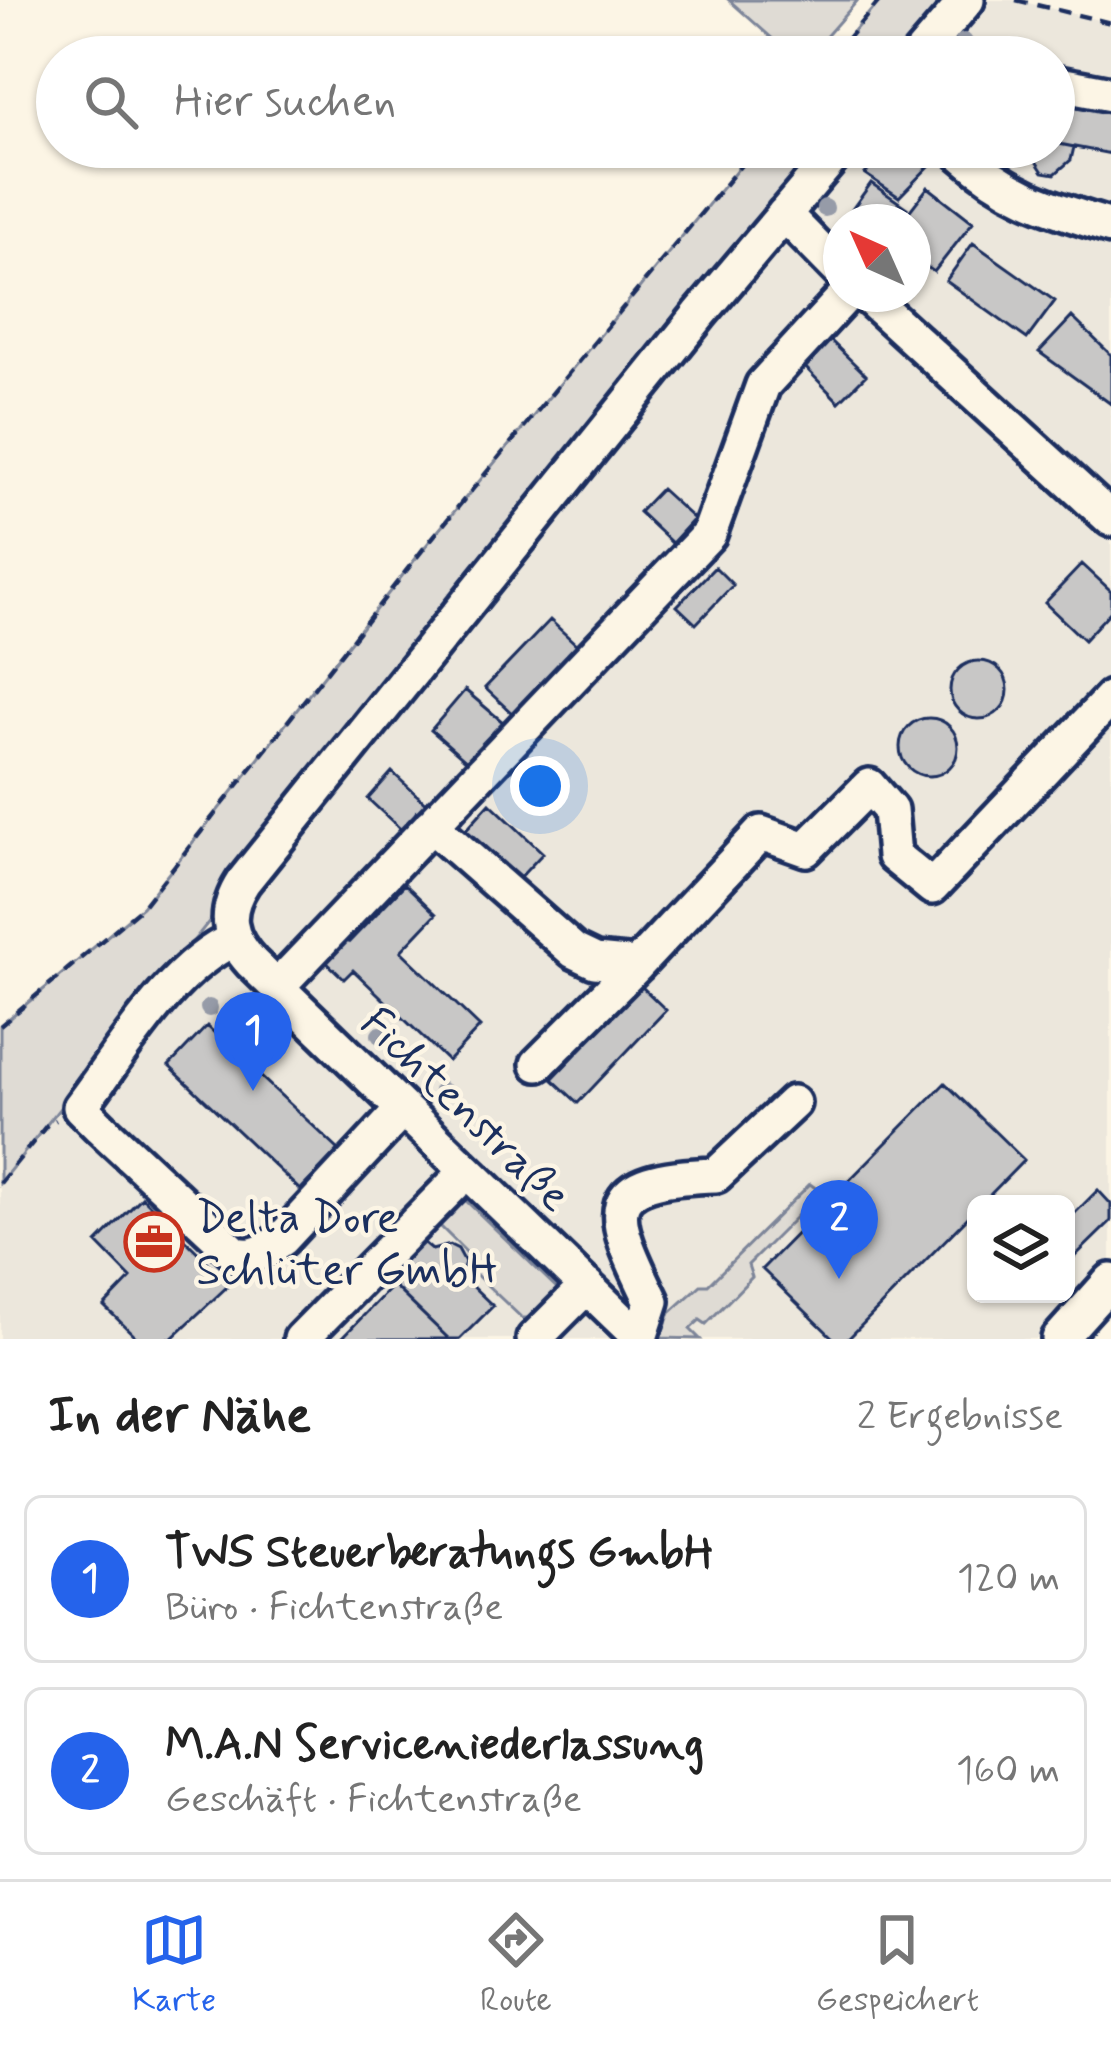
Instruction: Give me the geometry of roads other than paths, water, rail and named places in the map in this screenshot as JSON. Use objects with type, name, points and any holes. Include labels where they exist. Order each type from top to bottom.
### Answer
[{"type":"street","points":[[936,36],[967,0]]},
{"type":"street","points":[[1075,87],[1111,94]]},
{"type":"street","points":[[403,1109],[282,1239],[260,1254],[245,1257],[235,1253],[80,1107],[164,996],[214,948],[232,940],[228,920],[234,897],[823,168]]},
{"type":"street","points":[[977,168],[995,184],[1036,203],[1108,220]]},
{"type":"street","points":[[784,214],[823,254]]},
{"type":"street","points":[[277,987],[709,534],[763,385],[830,312]]},
{"type":"street","points":[[886,312],[1111,519]]},
{"type":"street","points":[[538,1064],[761,833],[806,849],[869,786],[890,810],[894,856],[932,887],[1111,698]]},
{"type":"street","points":[[431,825],[574,951],[595,961],[637,965]]},
{"type":"street","name":"Fichtenstraße","points":[[232,940],[641,1339]]},
{"type":"street","points":[[641,1339],[652,1301],[618,1225],[623,1203],[638,1185],[671,1176],[716,1175],[793,1103]]},
{"type":"street","points":[[301,1339],[467,1171]]},
{"type":"street","points":[[1059,1339],[1111,1281]]},
{"type":"street","points":[[544,1336],[587,1286]]},
{"type":"place","name":"TWS Steuerberatungs GmbH","points":[[253,1091]]},
{"type":"place","name":"Delta Dore Schlüter GmbH","points":[[154,1242]]},
{"type":"place","name":"M.A.N Serviceniederlassung","points":[[839,1279]]}]
